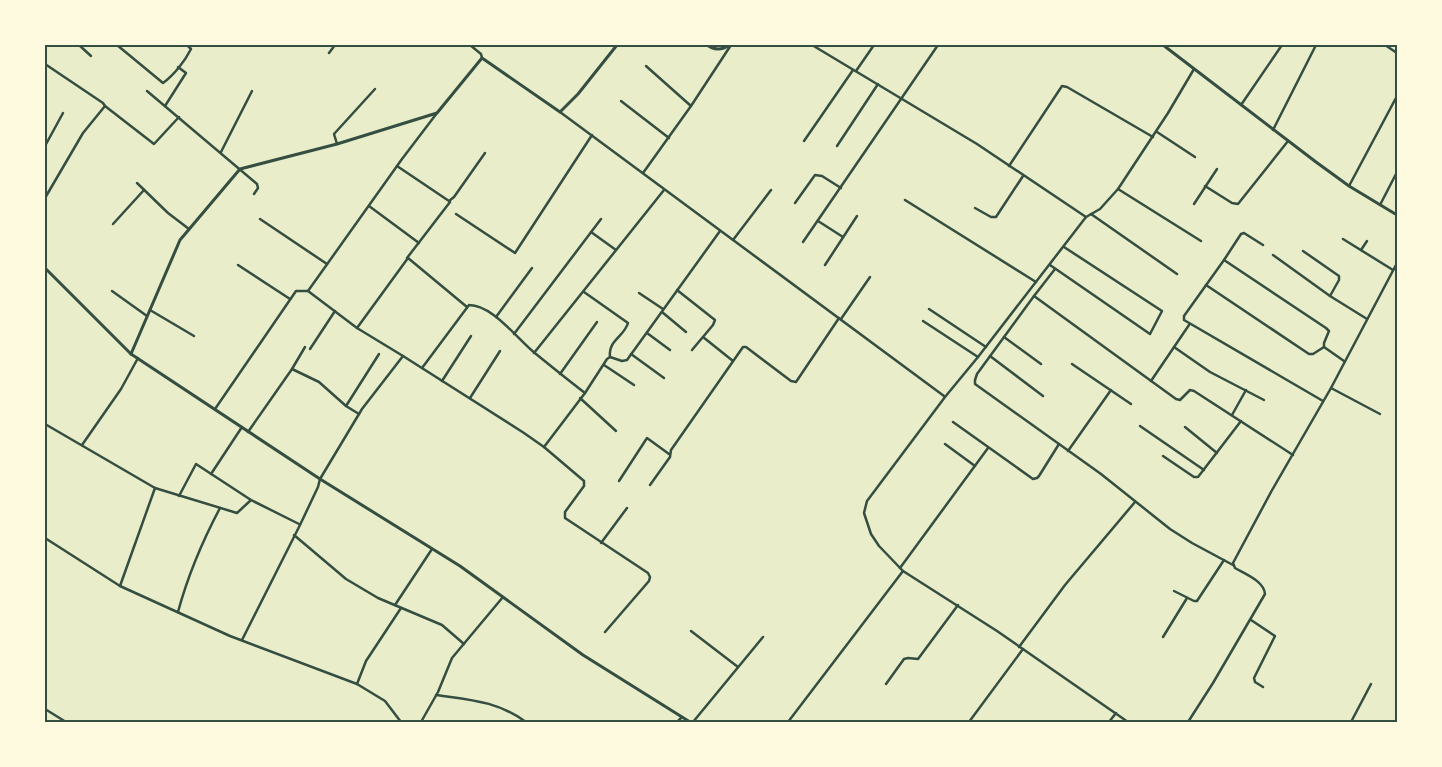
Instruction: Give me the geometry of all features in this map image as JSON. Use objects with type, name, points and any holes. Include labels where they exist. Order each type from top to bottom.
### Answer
[{"type":"street","points":[[79,45],[91,56]]},
{"type":"street","points":[[117,45],[162,82],[165,82],[191,49],[187,45]]},
{"type":"street","points":[[329,53],[335,45]]},
{"type":"street","points":[[470,45],[481,54],[482,58],[592,135],[945,397]]},
{"type":"street","points":[[560,112],[578,94],[617,45]]},
{"type":"street","points":[[707,45],[717,50],[730,45]]},
{"type":"street","points":[[643,173],[691,106],[730,45]]},
{"type":"street","points":[[812,45],[977,144],[1086,218]]},
{"type":"street","points":[[804,140],[874,45]]},
{"type":"street","points":[[804,242],[938,45]]},
{"type":"street","points":[[1162,45],[1348,186],[1397,215]]},
{"type":"street","points":[[1241,105],[1282,45]]},
{"type":"street","points":[[1273,130],[1316,45]]},
{"type":"street","points":[[1385,45],[1397,53]]},
{"type":"street","points":[[308,291],[397,166],[482,58]]},
{"type":"street","points":[[45,64],[103,103],[154,144],[179,117]]},
{"type":"street","points":[[646,66],[691,106]]},
{"type":"street","points":[[165,106],[186,73],[178,67]]},
{"type":"street","points":[[1128,722],[958,605],[902,569],[879,546],[871,534],[864,513],[865,504],[945,397],[978,358],[1086,218],[1100,209],[1118,189],[1157,131],[1194,68]]},
{"type":"street","points":[[837,146],[878,84]]},
{"type":"street","points":[[1009,166],[1062,86],[1067,87],[1153,137]]},
{"type":"street","points":[[337,144],[334,134],[375,89]]},
{"type":"street","points":[[148,91],[221,152],[258,186],[254,194]]},
{"type":"street","points":[[221,152],[252,91]]},
{"type":"street","points":[[1348,186],[1397,96]]},
{"type":"street","points":[[621,101],[669,138]]},
{"type":"street","points":[[45,198],[83,134],[105,106]]},
{"type":"street","points":[[45,146],[63,113]]},
{"type":"street","points":[[131,354],[180,240],[240,169],[337,144],[437,113]]},
{"type":"street","points":[[1157,131],[1196,158]]},
{"type":"street","points":[[456,214],[515,254],[592,135]]},
{"type":"street","points":[[1205,186],[1232,203],[1238,204],[1288,141]]},
{"type":"street","points":[[358,328],[485,153]]},
{"type":"street","points":[[397,166],[446,200],[451,200]]},
{"type":"street","points":[[1194,204],[1217,169]]},
{"type":"street","points":[[1380,204],[1397,172]]},
{"type":"street","points":[[795,203],[815,175],[822,176],[841,188]]},
{"type":"street","points":[[975,208],[991,217],[996,217],[1023,176]]},
{"type":"street","points":[[137,183],[189,229]]},
{"type":"street","points":[[1118,189],[1201,241]]},
{"type":"street","points":[[113,224],[144,190]]},
{"type":"street","points":[[534,353],[664,190]]},
{"type":"street","points":[[733,240],[770,190]]},
{"type":"street","points":[[905,200],[1036,282]]},
{"type":"street","points":[[369,206],[419,243]]},
{"type":"street","points":[[1091,214],[1177,274]]},
{"type":"street","points":[[825,265],[857,216]]},
{"type":"street","points":[[260,219],[327,264]]},
{"type":"street","points":[[514,334],[601,219]]},
{"type":"street","points":[[818,221],[843,237]]},
{"type":"street","points":[[610,357],[624,361],[631,354],[720,231]]},
{"type":"street","points":[[591,232],[617,250]]},
{"type":"street","points":[[1263,245],[1244,233],[1241,234],[1184,316],[1184,320],[1323,401]]},
{"type":"street","points":[[1343,239],[1393,270]]},
{"type":"street","points":[[1361,250],[1367,241]]},
{"type":"street","points":[[1050,265],[1150,334],[1162,311],[1064,247]]},
{"type":"street","points":[[1303,251],[1339,276],[1339,280],[1330,296]]},
{"type":"street","points":[[1273,255],[1330,296],[1367,319]]},
{"type":"street","points":[[407,258],[411,259],[467,307]]},
{"type":"street","points":[[1224,260],[1326,328],[1329,331],[1324,347]]},
{"type":"street","points":[[1233,565],[1397,263]]},
{"type":"street","points":[[238,265],[290,299]]},
{"type":"street","points":[[45,268],[131,354],[320,479],[504,596],[583,655],[682,717],[692,722],[763,637]]},
{"type":"street","points":[[496,317],[532,268]]},
{"type":"street","points":[[1055,269],[990,356],[976,377],[975,382],[1101,474],[1182,537],[1233,565],[1257,581],[1264,591],[1263,599],[1251,620],[1188,722]]},
{"type":"street","points":[[650,485],[670,456],[669,454],[743,347],[791,381],[796,382],[870,277]]},
{"type":"street","points":[[1206,285],[1306,353],[1313,354],[1324,347]]},
{"type":"street","points":[[677,290],[714,318],[714,323],[692,350]]},
{"type":"street","points":[[112,291],[148,316]]},
{"type":"street","points":[[215,409],[296,291],[308,291],[358,328],[544,447],[585,482],[565,512],[566,518],[648,573],[650,577],[649,581],[605,632]]},
{"type":"street","points":[[544,447],[603,364],[610,357],[610,348],[627,327],[628,323],[584,292]]},
{"type":"street","points":[[639,293],[662,310],[686,332]]},
{"type":"street","points":[[1034,296],[1178,400],[1190,390],[1194,391],[1293,455]]},
{"type":"street","points":[[422,368],[467,307],[469,305],[478,305],[496,317],[534,353],[584,392]]},
{"type":"street","points":[[929,309],[986,347]]},
{"type":"street","points":[[150,310],[194,336]]},
{"type":"street","points":[[310,349],[335,310]]},
{"type":"street","points":[[922,321],[978,358]]},
{"type":"street","points":[[560,374],[597,322]]},
{"type":"street","points":[[1152,381],[1189,324]]},
{"type":"street","points":[[646,332],[670,350]]},
{"type":"street","points":[[442,381],[471,336]]},
{"type":"street","points":[[703,337],[733,361]]},
{"type":"street","points":[[1004,337],[1041,364]]},
{"type":"street","points":[[248,432],[305,347]]},
{"type":"street","points":[[1174,347],[1210,372],[1264,400]]},
{"type":"street","points":[[1324,347],[1345,361]]},
{"type":"street","points":[[470,398],[500,351]]},
{"type":"street","points":[[346,406],[379,354]]},
{"type":"street","points":[[631,354],[664,378]]},
{"type":"street","points":[[242,640],[300,525],[320,479],[359,414],[403,356]]},
{"type":"street","points":[[990,356],[1043,396]]},
{"type":"street","points":[[82,445],[121,389],[138,358]]},
{"type":"street","points":[[603,364],[634,385]]},
{"type":"street","points":[[1072,364],[1131,404]]},
{"type":"street","points":[[292,369],[320,382],[346,406],[359,414]]},
{"type":"street","points":[[1330,388],[1380,414]]},
{"type":"street","points":[[1068,451],[1111,390]]},
{"type":"street","points":[[1232,415],[1246,390]]},
{"type":"street","points":[[580,398],[616,431]]},
{"type":"street","points":[[1163,456],[1194,477],[1198,477],[1241,421]]},
{"type":"street","points":[[953,422],[1035,479],[1039,476],[1059,444]]},
{"type":"street","points":[[45,424],[155,488],[237,513],[251,500]]},
{"type":"street","points":[[1140,426],[1204,470]]},
{"type":"street","points":[[211,474],[242,427]]},
{"type":"street","points":[[1185,427],[1217,453]]},
{"type":"street","points":[[619,481],[647,438],[669,454]]},
{"type":"street","points":[[945,444],[975,466]]},
{"type":"street","points":[[788,722],[902,569],[988,448]]},
{"type":"street","points":[[179,496],[196,464],[251,500],[300,525]]},
{"type":"street","points":[[120,586],[155,488]]},
{"type":"street","points":[[969,722],[1065,585],[1135,502]]},
{"type":"street","points":[[178,612],[196,557],[220,508]]},
{"type":"street","points":[[601,543],[626,508]]},
{"type":"street","points":[[294,536],[346,579],[378,598],[442,625],[464,644]]},
{"type":"street","points":[[45,538],[120,586],[242,640],[357,684],[385,701],[401,722]]},
{"type":"street","points":[[395,605],[432,549]]},
{"type":"street","points":[[1174,591],[1198,601],[1224,560]]},
{"type":"street","points":[[421,722],[436,695],[452,658],[504,596]]},
{"type":"street","points":[[1163,637],[1187,598]]},
{"type":"street","points":[[886,684],[904,659],[918,660],[958,605]]},
{"type":"street","points":[[357,684],[366,662],[401,608]]},
{"type":"street","points":[[1251,620],[1275,636],[1254,678],[1255,682],[1263,687]]},
{"type":"street","points":[[691,631],[738,667]]},
{"type":"street","points":[[1351,722],[1371,684]]},
{"type":"street","points":[[436,695],[489,703],[514,713],[526,722]]},
{"type":"street","points":[[45,708],[66,722]]},
{"type":"street","points":[[1109,722],[1116,713]]},
{"type":"street","points":[[677,722],[682,717]]}]
